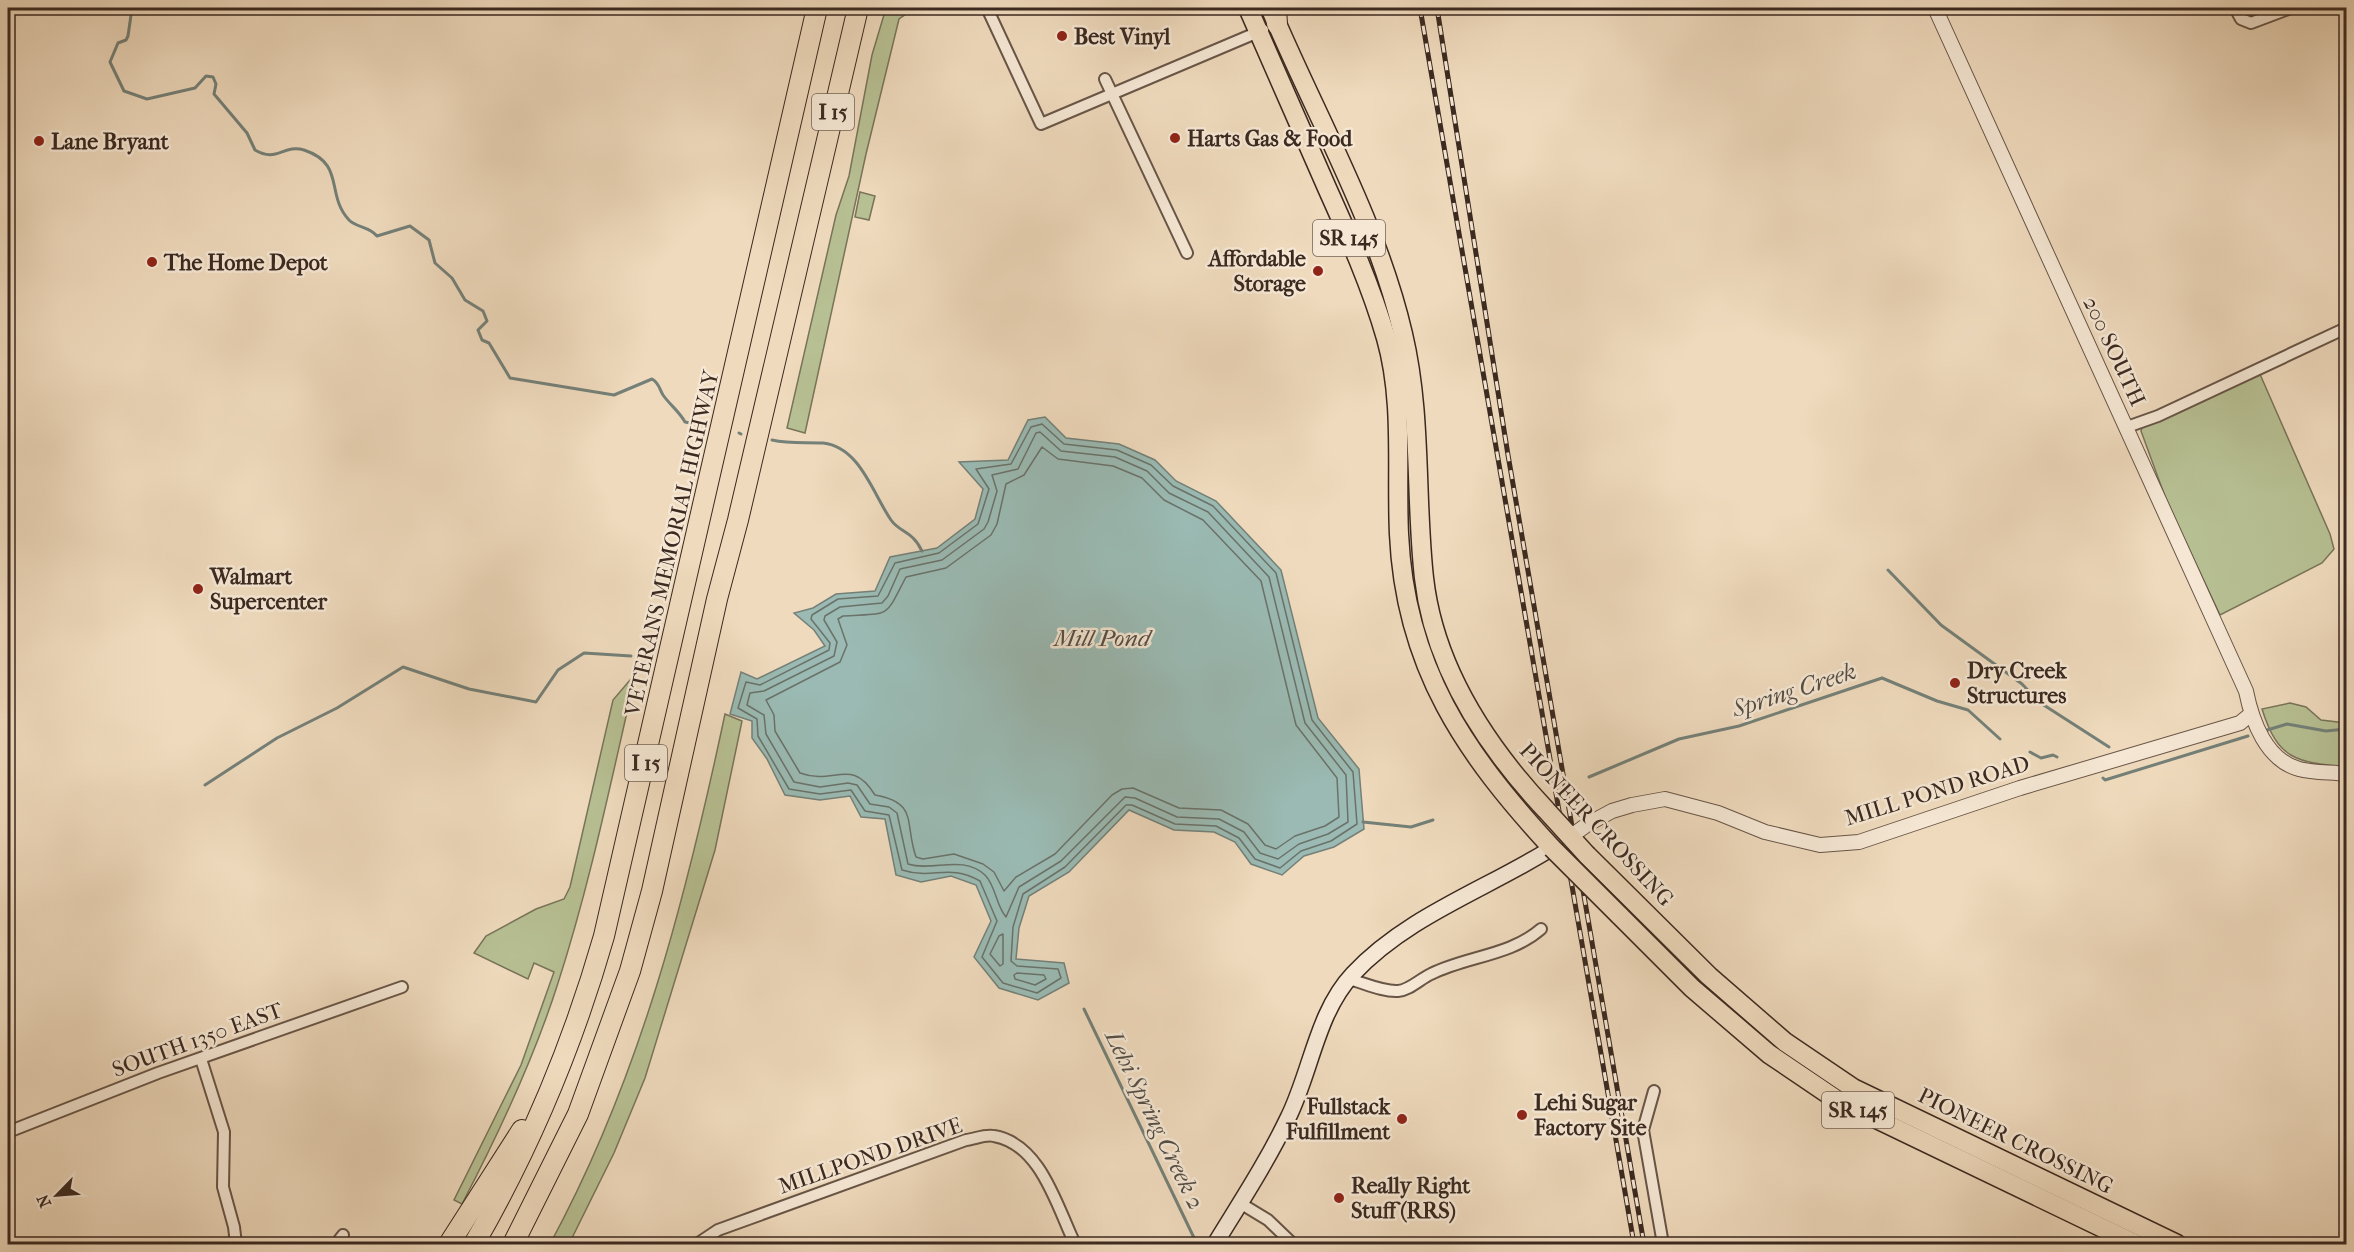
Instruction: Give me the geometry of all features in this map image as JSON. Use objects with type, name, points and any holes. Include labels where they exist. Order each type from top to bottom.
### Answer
[{"type":"highway","points":[[781,166],[807,8]]},
{"type":"highway","name":"VETERANS MEMORIAL HIGHWAY","points":[[474,1245],[522,1154],[557,1075],[584,1001],[613,904],[817,8]]},
{"type":"highway","name":"I 15","points":[[513,1245],[557,1159],[588,1089],[615,1018],[639,939],[717,599],[738,520],[793,277],[858,8]]},
{"type":"highway","points":[[854,30],[869,8]]},
{"type":"highway","name":"PIONEER CROSSING","points":[[1248,8],[1347,234],[1387,339],[1395,383],[1398,428],[1399,535],[1411,620],[1422,655],[1445,708],[1491,780],[1552,848],[1692,988],[1768,1054],[1837,1100],[2136,1245]]},
{"type":"highway","name":"PIONEER CROSSING","points":[[1275,13],[1367,224],[1403,333],[1412,380],[1424,580],[1445,659],[1461,696],[1482,731],[1526,788],[1570,837],[1709,976],[1785,1042],[1853,1088],[2177,1245]]},
{"type":"highway","points":[[449,1245],[557,1075]]},
{"type":"main road","points":[[1215,1245],[1289,1118],[1330,1008],[1349,979],[1378,950],[1414,925],[1552,848]]},
{"type":"street","points":[[987,8],[1041,124],[1258,33],[1275,13]]},
{"type":"street","name":"200 SOUTH","points":[[1935,8],[2246,691],[2251,714],[2265,741],[2288,765],[2301,769],[2346,774]]},
{"type":"street","points":[[2235,8],[2241,19],[2252,23],[2291,8]]},
{"type":"street","points":[[1105,79],[1187,253]]},
{"type":"street","points":[[2127,427],[2158,416],[2346,328]]},
{"type":"street","name":"MILL POND ROAD","points":[[1570,837],[1588,824],[1632,805],[1665,800],[1718,813],[1765,831],[1820,845],[1859,842],[2019,788],[2240,723],[2251,714]]},
{"type":"street","points":[[2346,817],[2346,832]]},
{"type":"street","points":[[1349,979],[1394,991],[1404,990],[1440,969],[1501,952],[1541,930]]},
{"type":"street","name":"SOUTH 1350 EAST","points":[[8,1132],[158,1073],[402,987]]},
{"type":"street","points":[[201,1059],[224,1132],[223,1187],[234,1227],[236,1245]]},
{"type":"street","points":[[1654,1091],[1643,1130],[1663,1245]]},
{"type":"street","name":"MILLPOND DRIVE","points":[[697,1245],[718,1230],[966,1140],[991,1135],[1008,1140],[1023,1149],[1037,1164],[1075,1245]]},
{"type":"street","points":[[1240,1203],[1268,1220],[1293,1245]]},
{"type":"green space","points":[[886,8],[915,8],[899,19],[866,154],[805,433],[787,428],[836,215],[849,176],[872,55]]},
{"type":"green space","points":[[860,192],[875,196],[869,220],[855,217]]},
{"type":"green space","points":[[2259,372],[2330,534],[2334,549],[2322,563],[2220,615],[2167,502],[2141,431],[2142,427]]},
{"type":"green space","points":[[636,673],[591,867],[549,1011],[515,1095],[462,1204],[454,1200],[521,1065],[554,972],[534,963],[528,979],[474,953],[486,936],[536,909],[564,899],[570,887],[613,700]]},
{"type":"green space","points":[[2290,703],[2306,707],[2321,720],[2346,723],[2346,767],[2302,760],[2282,748],[2268,726],[2262,709]]},
{"type":"green space","points":[[725,714],[742,721],[715,850],[645,1078],[614,1153],[569,1244],[550,1244],[582,1181],[610,1117],[657,986],[694,851]]},
{"type":"water","name":"Mill Pond","points":[[1045,417],[1066,438],[1119,444],[1155,460],[1176,481],[1216,501],[1281,570],[1318,718],[1359,769],[1364,829],[1334,847],[1304,856],[1282,875],[1251,864],[1235,842],[1214,832],[1174,830],[1129,810],[1069,872],[1029,896],[1019,928],[1016,959],[1064,963],[1069,983],[1038,1000],[999,988],[974,957],[991,921],[976,885],[951,876],[921,882],[896,875],[885,819],[861,817],[850,796],[820,800],[785,795],[767,759],[752,738],[752,721],[730,714],[741,672],[757,679],[825,646],[814,630],[794,613],[813,608],[836,594],[875,591],[890,557],[937,548],[975,519],[983,489],[959,462],[1008,460],[1028,420]]},
{"type":"waterway","points":[[132,8],[128,36],[126,40],[118,43],[110,62],[124,91],[147,99],[195,88],[206,76],[213,77],[216,84],[214,94],[247,133],[255,150],[269,155],[297,149],[317,156],[330,171],[342,210],[352,223],[370,230],[377,236],[410,226],[429,240],[435,263],[452,278],[465,300],[483,311],[487,321],[478,330],[482,340],[489,343],[510,378],[614,395],[652,379],[685,422],[707,426]]},
{"type":"waterway","points":[[772,440],[823,443],[836,446],[847,453],[864,473],[891,520],[910,535],[922,551]]},
{"type":"waterway","points":[[1888,570],[1941,625],[2022,684],[2039,702],[2109,747]]},
{"type":"waterway","points":[[205,785],[277,738],[337,708],[403,667],[469,689],[536,702],[558,670],[584,653],[631,656]]},
{"type":"waterway","name":"Spring Creek","points":[[1589,777],[1679,739],[1739,726],[1882,678],[1937,701],[1968,710],[2000,739]]},
{"type":"waterway","name":"Spring Creek","points":[[2264,731],[2287,724],[2326,731],[2346,729]]},
{"type":"waterway","name":"Spring Creek","points":[[2103,778],[2105,780],[2248,736]]},
{"type":"waterway","name":"Spring Creek","points":[[2030,752],[2041,758],[2053,755],[2057,757]]},
{"type":"waterway","name":"Spring Creek","points":[[1363,822],[1411,827],[1433,820]]},
{"type":"waterway","name":"Lehi Spring Creek 2","points":[[1084,1009],[1197,1244]]},
{"type":"railway","points":[[1420,8],[1634,1244]]},
{"type":"railway","points":[[1437,8],[1508,455],[1644,1244]]},
{"type":"place","name":"Best Vinyl","points":[[1062,36]]},
{"type":"place","name":"Harts Gas & Food","points":[[1175,138]]},
{"type":"place","name":"Lane Bryant","points":[[39,141]]},
{"type":"place","name":"The Home Depot","points":[[152,262]]},
{"type":"place","name":"Affordable Storage","points":[[1318,271]]},
{"type":"place","name":"Walmart Supercenter","points":[[198,589]]},
{"type":"place","name":"Dry Creek Structures","points":[[1955,683]]},
{"type":"place","name":"Lehi Sugar Factory Site","points":[[1522,1115]]},
{"type":"place","name":"Fullstack Fulfillment","points":[[1402,1119]]},
{"type":"place","name":"Really Right Stuff (RRS)","points":[[1339,1198]]}]
